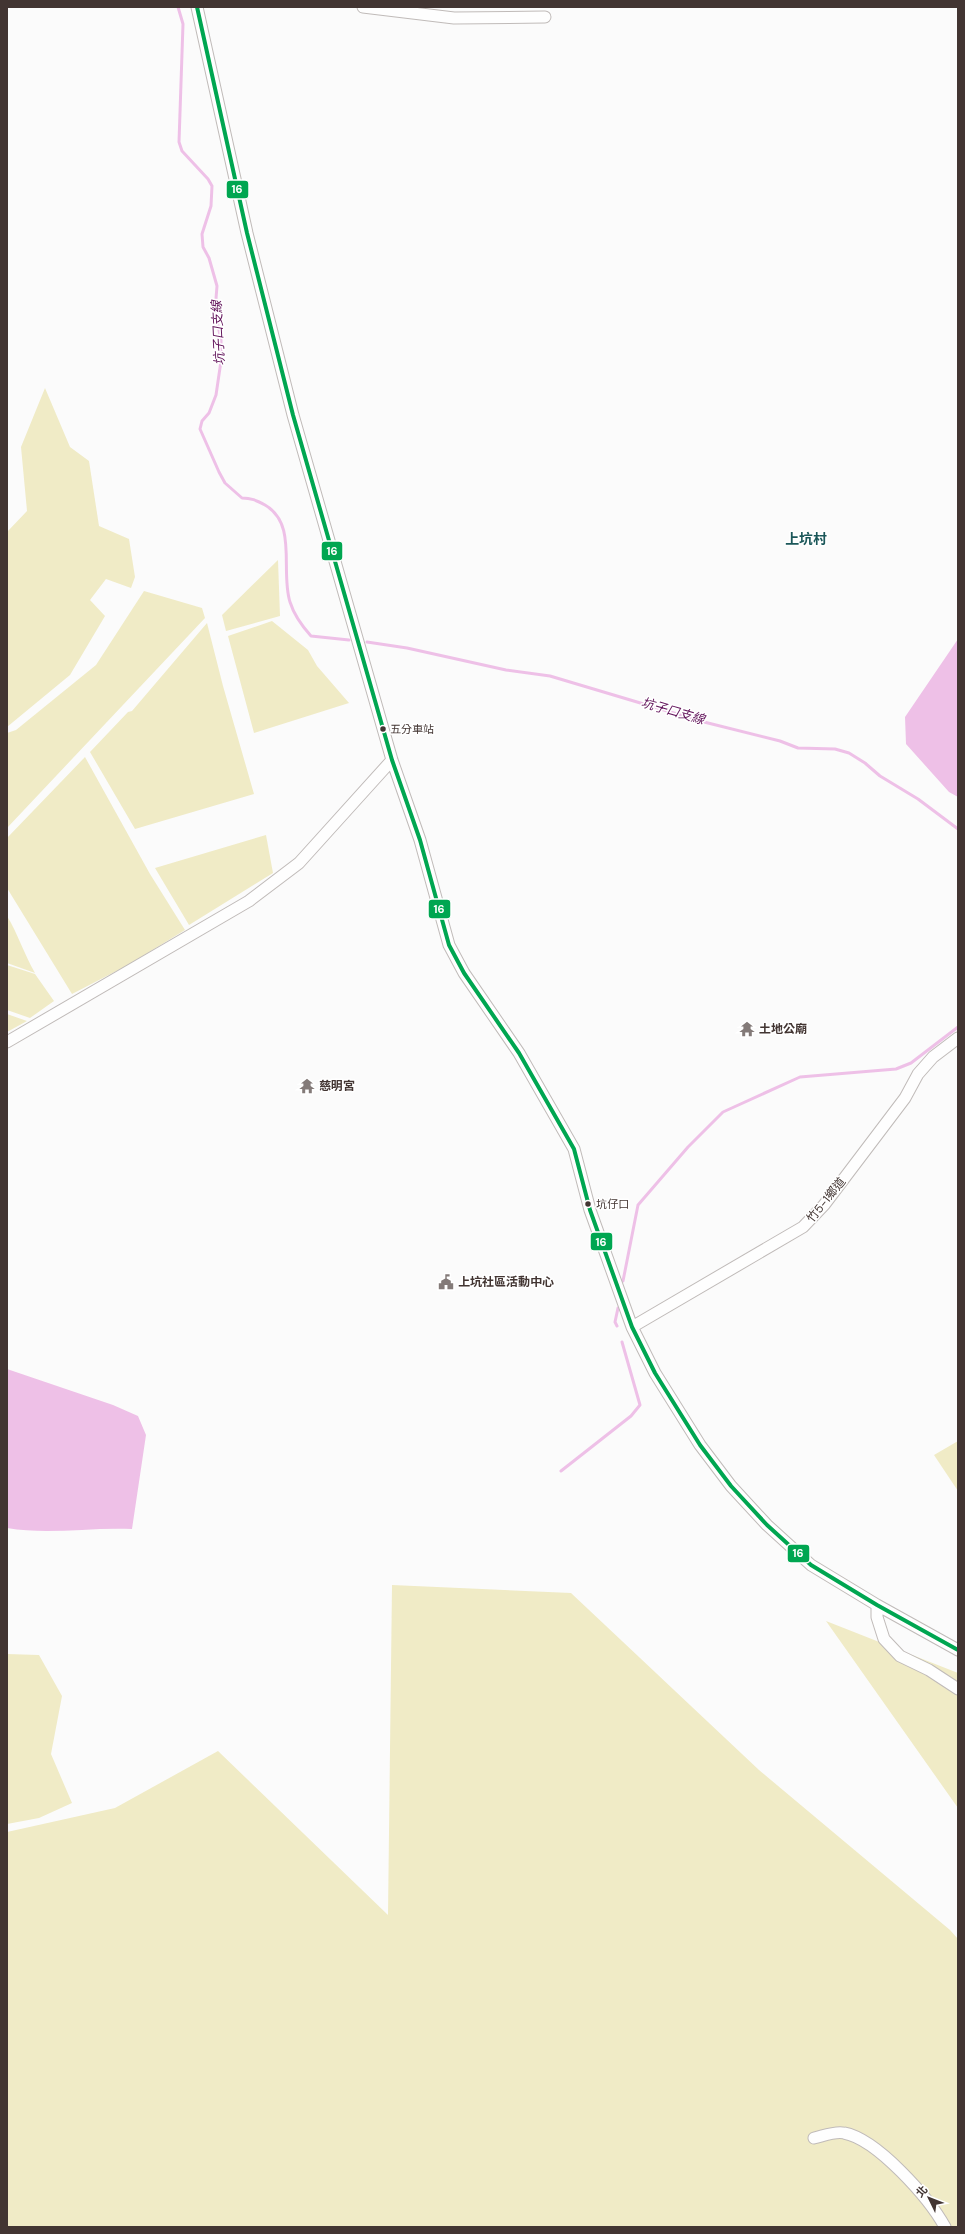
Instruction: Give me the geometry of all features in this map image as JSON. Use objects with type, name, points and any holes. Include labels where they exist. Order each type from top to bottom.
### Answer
[{"type":"street","points":[[197,7],[247,233],[293,415],[392,760],[420,840],[449,945],[464,973],[519,1053],[574,1149],[590,1210],[632,1327],[655,1373],[700,1445],[731,1486],[767,1525],[811,1565],[877,1605],[958,1650]]},
{"type":"street","points":[[363,7],[454,18],[545,17]]},
{"type":"street","points":[[7,1042],[248,901],[285,875],[299,863],[392,760]]},
{"type":"street","name":"竹5-1鄉道","points":[[632,1327],[804,1227],[824,1205],[905,1098],[918,1074],[933,1057],[958,1038]]},
{"type":"street","points":[[877,1605],[876,1617],[884,1639],[900,1656],[929,1670],[958,1689]]},
{"type":"street","points":[[814,2138],[842,2132],[861,2137],[916,2185],[945,2227]]},
{"type":"shaded area","points":[[45,388],[70,447],[89,461],[99,526],[129,539],[135,577],[131,588],[106,579],[90,600],[105,616],[70,675],[7,727],[7,532],[27,511],[21,447]]},
{"type":"shaded area","points":[[278,560],[280,616],[226,631],[222,615]]},
{"type":"shaded area","points":[[144,591],[202,608],[205,618],[7,828],[7,733],[16,730],[96,665]]},
{"type":"shaded area","points":[[272,621],[308,650],[317,666],[349,703],[254,733],[228,636]]},
{"type":"shaded area","points":[[207,623],[223,686],[254,794],[135,829],[90,752],[128,712],[132,711]]},
{"type":"shaded area","points":[[958,639],[958,797],[949,792],[906,744],[905,717]]},
{"type":"shaded area","points":[[85,757],[150,874],[185,930],[128,965],[72,994],[7,888],[7,838]]},
{"type":"shaded area","points":[[266,835],[273,873],[189,925],[155,868]]},
{"type":"shaded area","points":[[7,916],[28,959],[35,973],[7,963]]},
{"type":"shaded area","points":[[7,965],[35,974],[54,1001],[30,1018],[7,1010]]},
{"type":"shaded area","points":[[7,1014],[27,1021],[7,1032]]},
{"type":"shaded area","points":[[7,1369],[113,1405],[138,1416],[146,1435],[132,1529],[38,1531],[7,1528]]},
{"type":"shaded area","points":[[958,1441],[958,1491],[934,1455]]},
{"type":"shaded area","points":[[392,1585],[571,1593],[759,1770],[950,1930],[958,1939],[958,2227],[7,2227],[7,1832],[115,1808],[218,1751],[388,1915]]},
{"type":"shaded area","points":[[826,1621],[958,1673],[958,1808]]},
{"type":"shaded area","points":[[7,1654],[39,1655],[62,1696],[51,1754],[72,1803],[39,1818],[7,1824]]},
{"type":"waterway","name":"坑子口支線","points":[[178,7],[183,24],[179,142],[182,151],[208,179],[212,186],[211,206],[202,234],[203,247],[209,258],[217,286],[215,311],[221,340],[221,361],[216,395],[209,413],[202,421],[200,429],[225,483],[242,498],[248,498],[265,505],[275,513],[281,524],[285,536],[287,590],[292,607],[301,624],[311,636],[349,640]]},
{"type":"waterway","name":"坑子口支線","points":[[367,642],[407,648],[506,670],[550,676],[704,722],[780,741],[798,748],[835,749],[849,753],[865,763],[880,776],[918,799],[958,829]]},
{"type":"waterway","points":[[623,1281],[638,1205],[688,1147],[723,1112],[800,1077],[896,1069],[911,1063],[958,1027]]},
{"type":"waterway","points":[[617,1326],[615,1322],[618,1308]]},
{"type":"waterway","points":[[561,1471],[631,1416],[640,1405],[622,1342]]},
{"type":"transit line","name":"16","points":[[197,7],[247,233],[293,415],[392,760],[420,840],[449,945],[464,973],[519,1053],[574,1149],[590,1210],[632,1327],[655,1373],[700,1445],[731,1486],[767,1525],[811,1565],[877,1605],[958,1650]]},
{"type":"place","name":"五分車站","points":[[383,729]]},
{"type":"place","name":"土地公廟","points":[[747,1029]]},
{"type":"place","name":"慈明宮","points":[[307,1086]]},
{"type":"place","name":"坑仔口","points":[[588,1204]]},
{"type":"place","name":"上坑社區活動中心","points":[[446,1282]]},
{"type":"district","name":"上坑村","points":[[806,539]]}]
